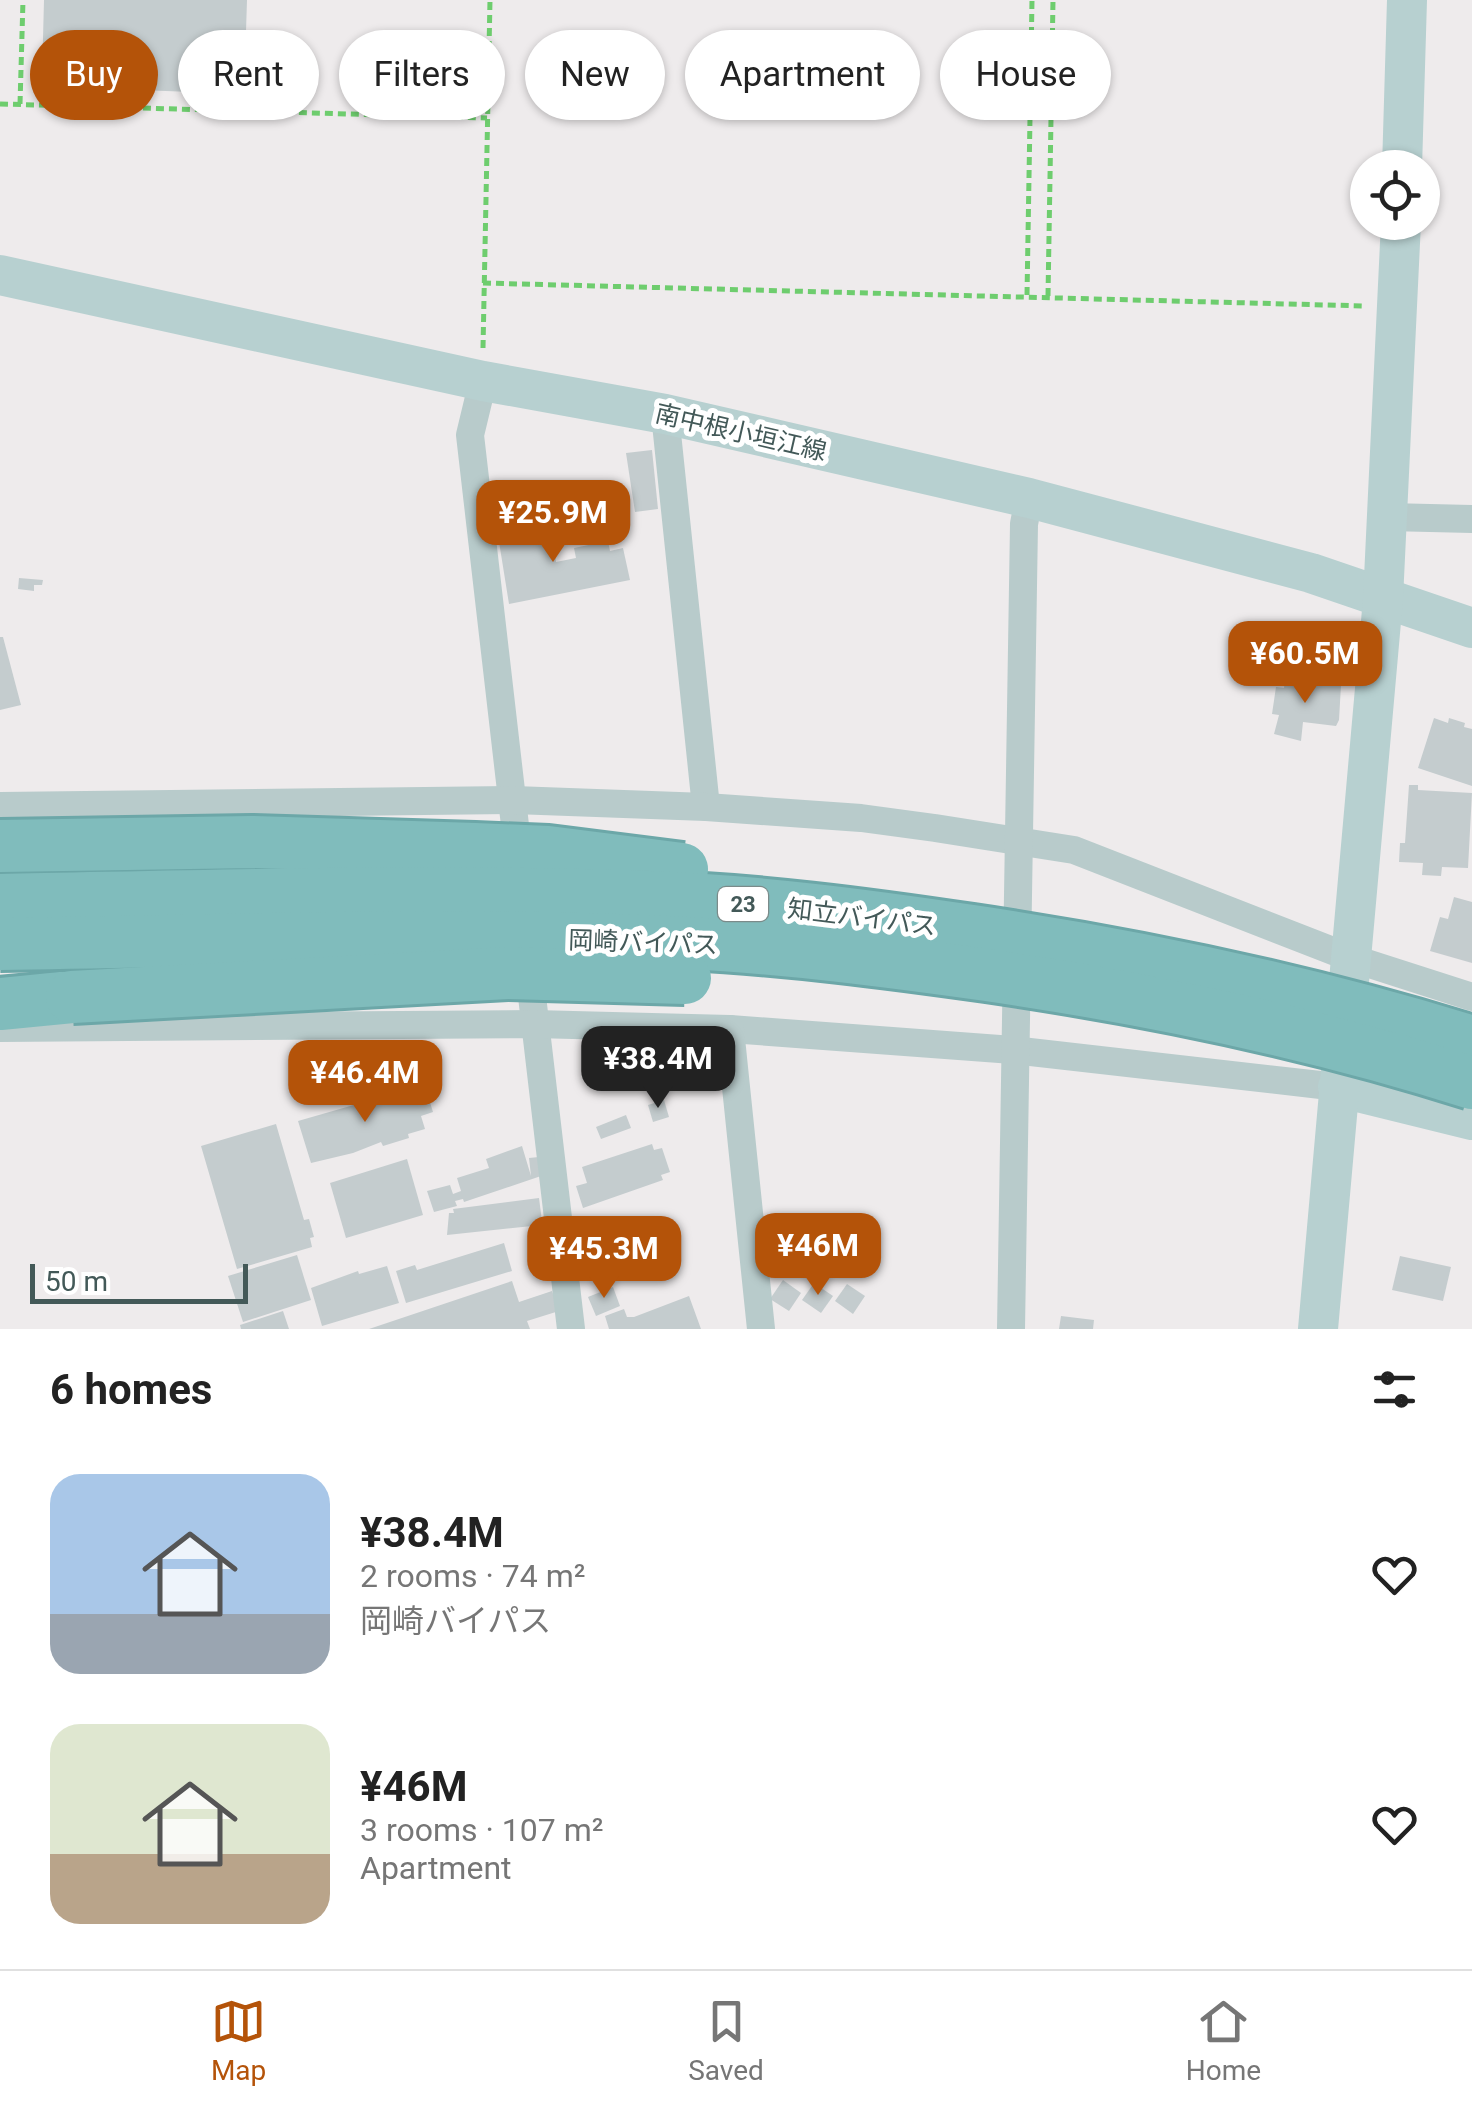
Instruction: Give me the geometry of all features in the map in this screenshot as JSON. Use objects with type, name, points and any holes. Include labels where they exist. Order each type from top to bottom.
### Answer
[{"type":"highway","name":"23","points":[[0,846],[252,842],[548,852],[938,900],[1174,941],[1284,972],[1407,1022]]},
{"type":"highway","name":"知立バイパス","points":[[0,900],[398,894],[650,897],[771,906],[864,915],[1063,945],[1276,987],[1472,1042]]},
{"type":"highway","name":"岡崎バイパス","points":[[0,944],[467,938],[690,943],[864,957],[1068,987],[1280,1028]]},
{"type":"highway","name":"23","points":[[0,1004],[506,973],[868,984],[1054,1000],[1280,1028],[1472,1084]]},
{"type":"main road","points":[[1403,150],[1407,0]]},
{"type":"main road","points":[[1318,1329],[1384,599],[1400,240]]},
{"type":"main road","name":"南中根小垣江線","points":[[0,275],[483,381],[665,414],[1029,498],[1310,573],[1472,628]]},
{"type":"main road","points":[[1338,1087],[1472,1120]]},
{"type":"street","points":[[483,381],[470,446],[514,800],[534,1024],[571,1329]]},
{"type":"street","points":[[665,414],[706,808]]},
{"type":"street","points":[[1011,1329],[1024,524],[1029,498]]},
{"type":"street","points":[[1388,517],[1472,519]]},
{"type":"street","points":[[0,806],[514,800],[860,818],[1074,850],[1351,958],[1472,997]]},
{"type":"street","points":[[0,1028],[534,1024],[730,1030],[1013,1050],[1338,1087]]},
{"type":"street","points":[[730,1030],[762,1329]]},
{"type":"path","points":[[20,104],[23,0]]},
{"type":"path","points":[[489,30],[490,0]]},
{"type":"path","points":[[1027,295],[1032,0]]},
{"type":"path","points":[[1048,296],[1053,0]]},
{"type":"path","points":[[0,104],[339,114]]},
{"type":"path","points":[[483,381],[487,120]]},
{"type":"path","points":[[483,283],[1398,307]]},
{"type":"building","points":[[44,0],[247,0],[246,30],[178,30],[178,91],[158,91],[158,30],[43,30]]},
{"type":"building","points":[[652,450],[658,509],[635,512],[626,453]]},
{"type":"building","points":[[528,519],[555,554],[556,562],[576,558],[574,548],[608,541],[610,551],[623,548],[630,580],[509,604],[496,523]]},
{"type":"building","points":[[19,578],[43,580],[42,585],[34,585],[34,591],[18,589]]},
{"type":"building","points":[[0,637],[21,705],[0,710]]},
{"type":"building","points":[[1285,676],[1341,685],[1336,726],[1303,722],[1301,741],[1274,734],[1279,715],[1272,714],[1276,687],[1284,688]]},
{"type":"building","points":[[1434,718],[1448,723],[1449,718],[1472,729],[1472,786],[1418,768]]},
{"type":"building","points":[[1409,785],[1418,785],[1418,790],[1472,793],[1468,868],[1442,867],[1441,876],[1422,875],[1423,863],[1399,862],[1400,843],[1405,843]]},
{"type":"building","points":[[1454,897],[1472,902],[1472,963],[1430,951],[1440,917],[1448,919]]},
{"type":"building","points":[[413,1088],[415,1097],[427,1093],[433,1112],[421,1116],[425,1129],[383,1146],[381,1142],[311,1163],[298,1121]]},
{"type":"building","points":[[664,1100],[669,1117],[653,1122],[648,1105]]},
{"type":"building","points":[[626,1115],[631,1128],[601,1139],[596,1127]]},
{"type":"building","points":[[276,1124],[304,1220],[309,1219],[314,1237],[310,1238],[312,1247],[237,1269],[201,1146]]},
{"type":"building","points":[[652,1144],[654,1150],[662,1148],[670,1172],[661,1175],[663,1180],[583,1208],[576,1186],[587,1183],[582,1167]]},
{"type":"building","points":[[522,1146],[531,1176],[529,1158],[539,1157],[541,1176],[464,1202],[455,1201],[457,1206],[434,1212],[427,1191],[450,1185],[453,1194],[461,1191],[457,1178],[489,1168],[486,1159]]},
{"type":"building","points":[[407,1159],[423,1215],[346,1238],[330,1183]]},
{"type":"building","points":[[539,1198],[543,1229],[533,1230],[532,1226],[447,1235],[453,1209]]},
{"type":"building","points":[[504,1243],[512,1271],[406,1303],[396,1271],[415,1265],[417,1270]]},
{"type":"building","points":[[297,1255],[311,1300],[243,1322],[228,1276]]},
{"type":"building","points":[[1400,1256],[1451,1267],[1443,1301],[1392,1290]]},
{"type":"building","points":[[387,1266],[399,1303],[322,1326],[311,1288],[358,1271],[359,1274]]},
{"type":"building","points":[[783,1280],[801,1293],[789,1311],[770,1299]]},
{"type":"building","points":[[512,1281],[519,1302],[552,1291],[559,1311],[527,1321],[530,1329],[369,1329]]},
{"type":"building","points":[[814,1283],[833,1296],[821,1313],[802,1300]]},
{"type":"building","points":[[847,1284],[865,1296],[853,1314],[835,1301]]},
{"type":"building","points":[[613,1287],[620,1306],[596,1316],[588,1297]]},
{"type":"building","points":[[689,1296],[701,1329],[609,1329],[605,1316],[624,1309],[627,1317],[634,1317]]},
{"type":"building","points":[[283,1311],[289,1329],[241,1329],[240,1325]]},
{"type":"building","points":[[1061,1316],[1094,1320],[1093,1329],[1059,1329]]}]
